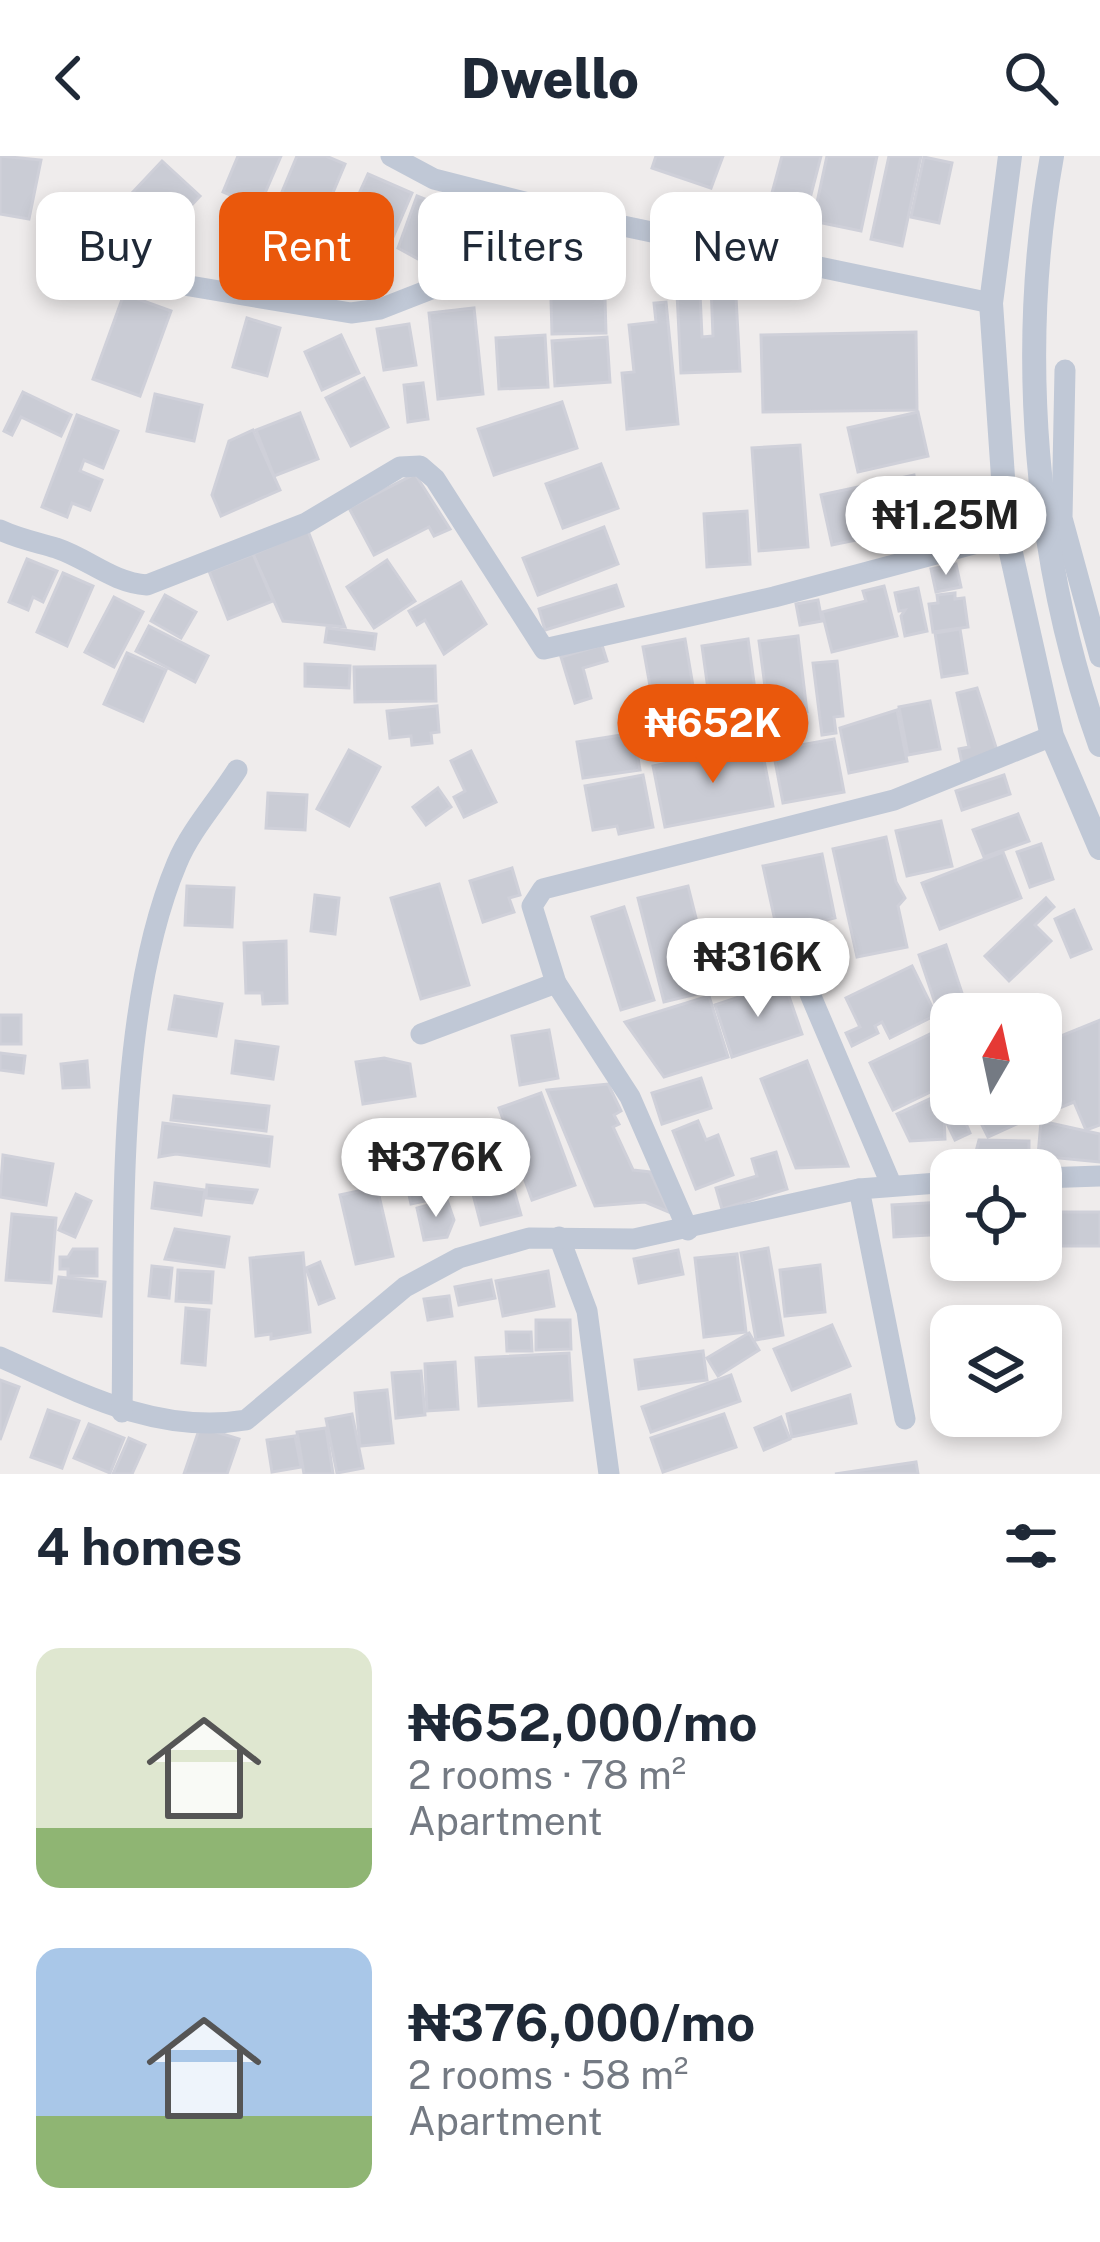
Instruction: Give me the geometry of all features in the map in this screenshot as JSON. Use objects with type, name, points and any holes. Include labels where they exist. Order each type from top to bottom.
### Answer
[{"type":"street","points":[[391,156],[434,179],[485,192]]},
{"type":"street","points":[[1010,156],[992,303],[1007,535],[1052,736],[1100,848]]},
{"type":"street","points":[[1052,156],[1039,227],[1039,441],[1069,657],[1100,745]]},
{"type":"street","points":[[626,227],[992,303]]},
{"type":"street","points":[[195,287],[351,313],[380,309],[418,294]]},
{"type":"street","points":[[1064,370],[1062,518],[1100,657]]},
{"type":"street","points":[[0,530],[60,550],[124,583],[147,585],[306,523],[400,467],[420,466],[436,478],[544,650],[774,597],[1007,535]]},
{"type":"street","points":[[688,1230],[630,1097],[556,983],[532,905],[543,889],[894,800],[1052,736]]},
{"type":"street","points":[[122,1412],[127,1139],[141,1008],[178,858],[237,770]]},
{"type":"street","points":[[421,1034],[556,983]]},
{"type":"street","points":[[810,994],[891,1184]]},
{"type":"street","points":[[1062,1177],[1100,1176]]},
{"type":"street","points":[[0,1357],[122,1412],[223,1424],[246,1420],[428,1271],[529,1238],[634,1238],[688,1230],[859,1189],[930,1183]]},
{"type":"street","points":[[859,1189],[905,1419]]},
{"type":"street","points":[[559,1237],[587,1310],[610,1474]]},
{"type":"building","points":[[0,156],[41,160],[29,219],[0,214]]},
{"type":"building","points":[[238,156],[281,156],[265,192],[223,192]]},
{"type":"building","points":[[297,156],[326,156],[345,164],[333,192],[282,192]]},
{"type":"building","points":[[656,156],[723,156],[711,188],[652,168]]},
{"type":"building","points":[[782,156],[821,156],[812,192],[772,192]]},
{"type":"building","points":[[827,156],[877,156],[861,231],[822,223],[819,192]]},
{"type":"building","points":[[889,156],[921,156],[902,246],[871,239]]},
{"type":"building","points":[[924,157],[952,163],[939,223],[911,217]]},
{"type":"building","points":[[162,161],[200,196],[195,201],[195,192],[133,192]]},
{"type":"building","points":[[368,174],[412,193],[394,235],[394,192],[360,192]]},
{"type":"building","points":[[417,196],[418,259],[398,248]]},
{"type":"building","points":[[122,300],[141,300],[171,311],[140,396],[93,379]]},
{"type":"building","points":[[551,300],[605,300],[606,333],[552,334]]},
{"type":"building","points":[[677,300],[700,300],[702,337],[713,336],[712,300],[736,300],[740,371],[681,373]]},
{"type":"building","points":[[666,302],[678,424],[627,429],[622,373],[634,372],[629,325],[656,322],[654,303]]},
{"type":"building","points":[[474,308],[483,394],[438,399],[429,313]]},
{"type":"building","points":[[247,318],[280,328],[267,376],[233,367]]},
{"type":"building","points":[[409,324],[416,365],[384,370],[377,329]]},
{"type":"building","points":[[916,332],[917,410],[763,412],[761,335]]},
{"type":"building","points":[[341,335],[359,373],[322,390],[305,352]]},
{"type":"building","points":[[545,335],[548,387],[499,389],[496,338]]},
{"type":"building","points":[[607,337],[610,382],[555,386],[552,341]]},
{"type":"building","points":[[364,378],[388,427],[351,446],[326,398]]},
{"type":"building","points":[[423,383],[428,419],[408,422],[404,385]]},
{"type":"building","points":[[23,392],[71,415],[61,436],[21,417],[12,435],[4,431]]},
{"type":"building","points":[[155,394],[202,405],[194,441],[147,431]]},
{"type":"building","points":[[562,402],[577,448],[494,475],[478,429]]},
{"type":"building","points":[[918,412],[928,456],[858,472],[848,428]]},
{"type":"building","points":[[300,413],[318,459],[274,476],[256,430]]},
{"type":"building","points":[[77,415],[118,431],[103,468],[84,460],[80,471],[102,480],[90,510],[72,503],[67,517],[42,507]]},
{"type":"building","points":[[253,430],[280,490],[221,516],[212,495],[229,441]]},
{"type":"building","points":[[800,445],[808,547],[759,551],[752,448]]},
{"type":"building","points":[[601,464],[618,508],[563,528],[546,484]]},
{"type":"building","points":[[415,474],[450,529],[434,536],[429,527],[374,555],[349,508]]},
{"type":"building","points":[[914,475],[924,526],[832,545],[821,495]]},
{"type":"building","points":[[747,511],[750,564],[707,567],[704,514]]},
{"type":"building","points":[[604,527],[618,564],[538,595],[523,558]]},
{"type":"building","points":[[308,531],[345,627],[283,621],[253,554]]},
{"type":"building","points":[[253,554],[273,601],[228,619],[209,571]]},
{"type":"building","points":[[27,559],[57,571],[43,602],[33,597],[28,610],[9,602]]},
{"type":"building","points":[[387,560],[415,601],[374,628],[347,587]]},
{"type":"building","points":[[956,564],[961,587],[936,592],[931,569]]},
{"type":"building","points":[[63,573],[93,586],[67,646],[37,632]]},
{"type":"building","points":[[461,582],[486,624],[444,654],[425,620],[417,625],[409,611]]},
{"type":"building","points":[[616,585],[623,606],[545,630],[539,609]]},
{"type":"building","points":[[884,586],[897,636],[832,652],[822,612],[866,601],[863,591]]},
{"type":"building","points":[[918,588],[927,631],[905,636],[901,616],[905,610],[899,611],[895,593]]},
{"type":"building","points":[[955,593],[955,599],[964,598],[968,627],[933,632],[929,604],[938,603],[937,595]]},
{"type":"building","points":[[165,595],[196,612],[181,638],[151,621]]},
{"type":"building","points":[[114,597],[143,612],[114,667],[85,652]]},
{"type":"building","points":[[818,600],[822,621],[800,625],[796,604]]},
{"type":"building","points":[[149,626],[208,656],[195,682],[136,651]]},
{"type":"building","points":[[327,628],[376,634],[374,649],[325,642]]},
{"type":"building","points":[[960,629],[967,673],[942,677],[935,633]]},
{"type":"building","points":[[798,636],[807,712],[769,717],[759,641]]},
{"type":"building","points":[[685,639],[704,751],[663,758],[643,647]]},
{"type":"building","points":[[748,639],[762,741],[716,747],[702,646]]},
{"type":"building","points":[[602,645],[607,661],[583,668],[591,698],[575,703],[561,657]]},
{"type":"building","points":[[127,653],[166,670],[143,721],[104,704]]},
{"type":"building","points":[[837,661],[843,716],[834,717],[836,733],[822,735],[813,663]]},
{"type":"building","points":[[305,664],[350,666],[349,688],[305,686]]},
{"type":"building","points":[[435,666],[436,701],[355,702],[354,667]]},
{"type":"building","points":[[977,688],[1000,760],[963,768],[959,749],[969,747],[957,693]]},
{"type":"building","points":[[930,701],[940,749],[908,755],[899,707]]},
{"type":"building","points":[[437,706],[439,732],[431,733],[432,743],[412,745],[411,736],[390,738],[387,711]]},
{"type":"building","points":[[897,710],[907,761],[849,773],[840,728]]},
{"type":"building","points":[[634,733],[640,770],[583,778],[577,742]]},
{"type":"building","points":[[834,739],[844,792],[783,803],[773,750]]},
{"type":"building","points":[[761,745],[773,806],[665,827],[653,766]]},
{"type":"building","points":[[349,750],[380,767],[349,826],[317,809]]},
{"type":"building","points":[[471,751],[496,802],[464,817],[454,797],[465,791],[451,761]]},
{"type":"building","points":[[643,775],[653,827],[619,834],[617,826],[593,830],[585,786]]},
{"type":"building","points":[[1004,775],[1010,794],[962,810],[956,791]]},
{"type":"building","points":[[438,788],[451,807],[426,825],[413,807]]},
{"type":"building","points":[[268,793],[307,795],[305,830],[266,828]]},
{"type":"building","points":[[1018,814],[1029,841],[984,857],[973,830]]},
{"type":"building","points":[[941,821],[952,866],[907,876],[896,831]]},
{"type":"building","points":[[886,837],[896,882],[905,898],[898,906],[907,947],[857,957],[833,849]]},
{"type":"building","points":[[1041,844],[1053,879],[1030,887],[1017,852]]},
{"type":"building","points":[[1003,852],[1021,898],[940,929],[922,883]]},
{"type":"building","points":[[822,854],[835,918],[814,923],[817,936],[795,941],[793,927],[777,930],[763,866]]},
{"type":"building","points":[[512,868],[520,895],[509,898],[514,912],[483,922],[470,881]]},
{"type":"building","points":[[439,884],[469,985],[421,999],[391,898]]},
{"type":"building","points":[[187,886],[234,888],[232,927],[185,925]]},
{"type":"building","points":[[688,886],[714,990],[664,1002],[638,898]]},
{"type":"building","points":[[315,895],[339,898],[335,934],[311,931]]},
{"type":"building","points":[[1046,898],[1054,907],[1035,925],[1051,941],[1009,981],[985,956]]},
{"type":"building","points":[[624,907],[654,1000],[621,1010],[592,917]]},
{"type":"building","points":[[1074,910],[1091,949],[1071,957],[1055,919]]},
{"type":"building","points":[[286,941],[287,1003],[263,1004],[262,993],[246,993],[244,943]]},
{"type":"building","points":[[946,945],[962,993],[932,993],[919,955]]},
{"type":"building","points":[[912,966],[930,1003],[930,1018],[890,1038],[882,1022],[875,1026],[878,1033],[852,1046],[846,1033],[860,1027],[846,998]]},
{"type":"building","points":[[784,982],[802,1034],[732,1057],[715,1005]]},
{"type":"building","points":[[175,996],[222,1004],[216,1036],[169,1029]]},
{"type":"building","points":[[709,996],[728,1057],[664,1077],[625,1022]]},
{"type":"building","points":[[0,1015],[21,1015],[21,1044],[0,1044]]},
{"type":"building","points":[[1100,1020],[1100,1125],[1086,1130],[1074,1102],[1062,1107],[1062,1035]]},
{"type":"building","points":[[549,1030],[558,1078],[520,1085],[512,1036]]},
{"type":"building","points":[[930,1034],[930,1092],[893,1110],[870,1063]]},
{"type":"building","points":[[236,1041],[278,1047],[273,1079],[232,1073]]},
{"type":"building","points":[[0,1053],[25,1056],[23,1073],[0,1070]]},
{"type":"building","points":[[384,1058],[410,1064],[415,1096],[363,1104],[356,1062]]},
{"type":"building","points":[[87,1061],[89,1087],[63,1088],[61,1064]]},
{"type":"building","points":[[807,1061],[848,1166],[796,1168],[761,1079]]},
{"type":"building","points":[[701,1078],[711,1108],[662,1124],[652,1093]]},
{"type":"building","points":[[608,1084],[621,1111],[614,1115],[619,1124],[613,1127],[633,1170],[650,1172],[669,1212],[645,1202],[595,1206],[547,1090]]},
{"type":"building","points":[[541,1093],[575,1185],[532,1200],[499,1108]]},
{"type":"building","points":[[174,1096],[269,1106],[266,1131],[171,1120]]},
{"type":"building","points":[[930,1099],[930,1125],[944,1125],[945,1139],[910,1141],[897,1114]]},
{"type":"building","points":[[698,1121],[706,1140],[718,1135],[733,1175],[696,1189],[673,1131]]},
{"type":"building","points":[[163,1123],[272,1137],[269,1166],[176,1154],[159,1157]]},
{"type":"building","points":[[437,1125],[452,1195],[411,1204],[401,1158],[416,1155],[410,1131]]},
{"type":"building","points":[[948,1125],[967,1125],[970,1133],[955,1140]]},
{"type":"building","points":[[982,1125],[1014,1125],[988,1137]]},
{"type":"building","points":[[1041,1125],[1100,1134],[1100,1162],[1062,1158],[1062,1149],[1039,1149]]},
{"type":"building","points":[[979,1140],[1029,1141],[1029,1149],[977,1149]]},
{"type":"building","points":[[776,1152],[787,1189],[722,1209],[716,1188],[757,1176],[752,1159]]},
{"type":"building","points":[[3,1155],[53,1164],[46,1205],[0,1197]]},
{"type":"building","points":[[507,1165],[521,1215],[481,1225],[468,1175]]},
{"type":"building","points":[[155,1183],[205,1190],[201,1215],[152,1208]]},
{"type":"building","points":[[207,1185],[257,1190],[252,1203],[206,1198]]},
{"type":"building","points":[[377,1187],[393,1256],[356,1264],[340,1195]]},
{"type":"building","points":[[76,1194],[91,1201],[75,1237],[59,1230]]},
{"type":"building","points":[[447,1200],[454,1220],[447,1237],[424,1240],[417,1208]]},
{"type":"building","points":[[930,1203],[930,1235],[894,1237],[892,1205]]},
{"type":"building","points":[[1062,1212],[1100,1212],[1100,1246],[1062,1246]]},
{"type":"building","points":[[12,1214],[56,1218],[51,1283],[6,1280]]},
{"type":"building","points":[[175,1229],[229,1237],[224,1267],[165,1259]]},
{"type":"building","points":[[768,1248],[783,1335],[756,1340],[741,1253]]},
{"type":"building","points":[[73,1249],[97,1249],[97,1276],[68,1276],[68,1269],[60,1269],[60,1257],[68,1257]]},
{"type":"building","points":[[678,1250],[683,1274],[639,1283],[634,1259]]},
{"type":"building","points":[[303,1253],[310,1332],[271,1339],[271,1334],[256,1336],[250,1258]]},
{"type":"building","points":[[737,1254],[746,1332],[704,1337],[695,1258]]},
{"type":"building","points":[[320,1262],[334,1298],[319,1304],[306,1268]]},
{"type":"building","points":[[820,1265],[825,1312],[785,1316],[780,1270]]},
{"type":"building","points":[[152,1266],[172,1268],[169,1298],[149,1296]]},
{"type":"building","points":[[178,1270],[213,1272],[211,1303],[176,1301]]},
{"type":"building","points":[[548,1271],[554,1306],[503,1316],[496,1281]]},
{"type":"building","points":[[59,1277],[105,1282],[101,1316],[54,1311]]},
{"type":"building","points":[[491,1280],[495,1298],[459,1305],[455,1287]]},
{"type":"building","points":[[449,1296],[452,1316],[428,1320],[424,1299]]},
{"type":"building","points":[[186,1308],[209,1310],[205,1365],[182,1363]]},
{"type":"building","points":[[536,1320],[570,1320],[571,1349],[536,1350]]},
{"type":"building","points":[[832,1325],[850,1366],[792,1390],[774,1349]]},
{"type":"building","points":[[506,1332],[531,1332],[532,1351],[507,1351]]},
{"type":"building","points":[[749,1333],[759,1350],[718,1376],[707,1358]]},
{"type":"building","points":[[703,1351],[707,1380],[639,1389],[635,1360]]},
{"type":"building","points":[[569,1353],[572,1400],[479,1406],[476,1358]]},
{"type":"building","points":[[455,1362],[458,1409],[427,1411],[425,1364]]},
{"type":"building","points":[[421,1371],[425,1415],[396,1418],[392,1373]]},
{"type":"building","points":[[731,1375],[740,1401],[651,1432],[642,1407]]},
{"type":"building","points":[[0,1380],[19,1387],[0,1440]]},
{"type":"building","points":[[387,1390],[393,1443],[360,1446],[355,1393]]},
{"type":"building","points":[[850,1395],[856,1423],[792,1437],[787,1414]]},
{"type":"building","points":[[48,1410],[79,1421],[62,1468],[31,1457]]},
{"type":"building","points":[[352,1414],[363,1468],[337,1473],[326,1419]]},
{"type":"building","points":[[724,1414],[736,1447],[663,1472],[651,1438]]},
{"type":"building","points":[[781,1417],[790,1439],[764,1450],[755,1428]]},
{"type":"building","points":[[89,1424],[124,1438],[110,1473],[74,1458]]},
{"type":"building","points":[[200,1427],[239,1439],[227,1474],[184,1474]]},
{"type":"building","points":[[326,1428],[333,1474],[304,1474],[297,1432]]},
{"type":"building","points":[[295,1436],[301,1467],[272,1472],[267,1440]]},
{"type":"building","points":[[129,1438],[145,1445],[132,1474],[113,1474]]},
{"type":"building","points":[[916,1462],[918,1474],[835,1474]]}]
